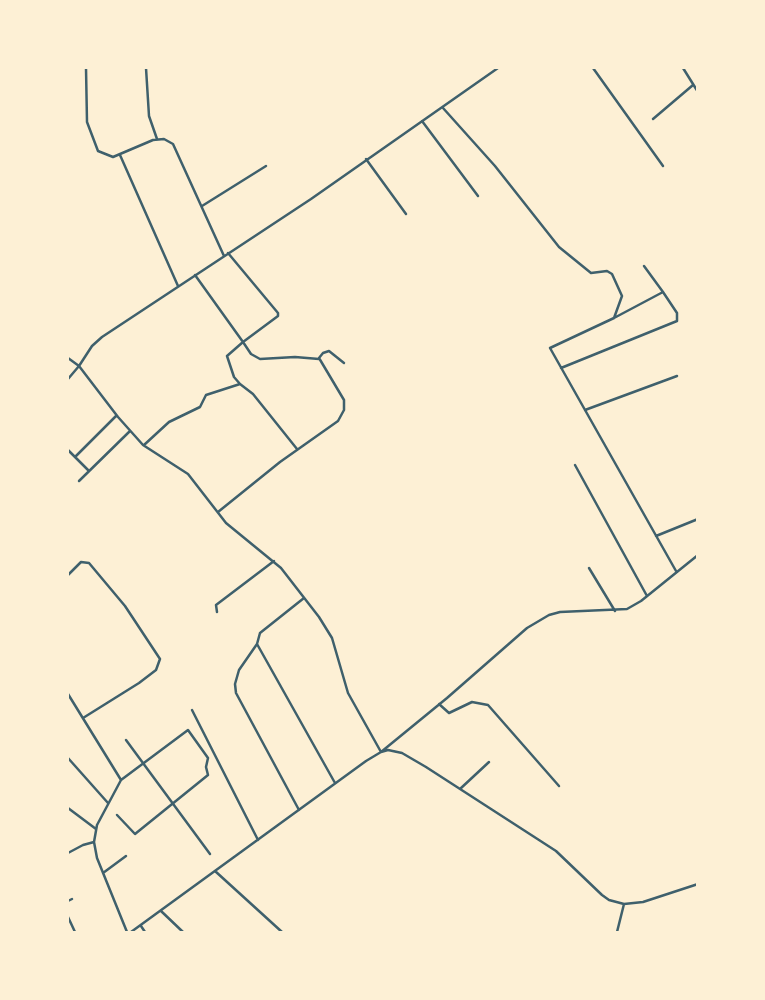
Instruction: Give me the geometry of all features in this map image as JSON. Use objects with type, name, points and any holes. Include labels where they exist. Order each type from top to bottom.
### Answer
[{"type":"street","points":[[86,68],[87,122],[98,151],[110,157],[120,155],[157,140],[168,140],[173,144],[224,256]]},
{"type":"street","points":[[146,68],[149,116],[157,140]]},
{"type":"street","points":[[68,379],[98,340],[311,200],[366,159],[443,108],[498,68]]},
{"type":"street","points":[[593,68],[663,166]]},
{"type":"street","points":[[683,68],[698,92]]},
{"type":"street","points":[[653,119],[693,85]]},
{"type":"street","points":[[443,108],[490,159],[560,247],[591,273],[607,271],[612,274],[622,296],[614,318]]},
{"type":"street","points":[[422,121],[478,196]]},
{"type":"street","points":[[120,155],[178,286]]},
{"type":"street","points":[[366,159],[406,214]]},
{"type":"street","points":[[202,206],[266,166]]},
{"type":"street","points":[[228,253],[278,313],[278,316],[227,356],[234,377],[253,394],[297,450]]},
{"type":"street","points":[[561,368],[677,321],[677,313],[644,266]]},
{"type":"street","points":[[195,275],[251,354],[260,359],[295,357],[319,360]]},
{"type":"street","points":[[663,292],[614,318],[550,348],[676,571]]},
{"type":"street","points":[[319,360],[323,353],[329,351],[344,363]]},
{"type":"street","points":[[68,358],[79,366],[143,445],[179,467],[194,480],[226,523],[274,561],[305,598],[332,638],[348,693],[381,752]]},
{"type":"street","points":[[217,513],[297,450],[330,427],[344,410],[344,400],[319,360]]},
{"type":"street","points":[[586,410],[677,376]]},
{"type":"street","points":[[143,445],[169,422],[200,407],[206,395],[240,384]]},
{"type":"street","points":[[75,457],[117,415]]},
{"type":"street","points":[[79,481],[130,431]]},
{"type":"street","points":[[68,450],[90,470]]},
{"type":"street","points":[[575,464],[647,596]]},
{"type":"street","points":[[656,536],[698,518]]},
{"type":"street","points":[[131,932],[381,752],[519,634],[538,621],[549,615],[570,610],[615,611],[636,605],[676,571],[698,556]]},
{"type":"street","points":[[217,612],[216,604],[274,561]]},
{"type":"street","points":[[68,575],[81,562],[89,563],[125,606],[160,659],[160,667],[145,679],[83,718]]},
{"type":"street","points":[[590,568],[615,611]]},
{"type":"street","points":[[299,810],[236,693],[235,684],[239,670],[257,644],[260,633],[305,598]]},
{"type":"street","points":[[257,644],[335,784]]},
{"type":"street","points":[[68,694],[121,780]]},
{"type":"street","points":[[439,704],[449,713],[472,702],[488,704],[559,786]]},
{"type":"street","points":[[192,710],[258,840]]},
{"type":"street","points":[[116,815],[135,834],[208,775],[206,767],[208,758],[191,731],[186,730],[121,780],[96,830],[94,842],[103,873],[127,932]]},
{"type":"street","points":[[126,740],[210,854]]},
{"type":"street","points":[[381,752],[388,750],[402,753],[460,789],[556,852],[602,895],[624,904],[664,896],[698,884]]},
{"type":"street","points":[[68,758],[108,803]]},
{"type":"street","points":[[460,789],[489,762]]},
{"type":"street","points":[[68,808],[96,830]]},
{"type":"street","points":[[68,853],[82,844],[94,842]]},
{"type":"street","points":[[103,873],[126,856]]},
{"type":"street","points":[[215,871],[282,932]]},
{"type":"street","points":[[68,901],[72,898]]},
{"type":"street","points":[[617,932],[624,904]]},
{"type":"street","points":[[161,911],[183,932]]},
{"type":"street","points":[[68,917],[75,932]]},
{"type":"street","points":[[141,926],[145,932]]}]
